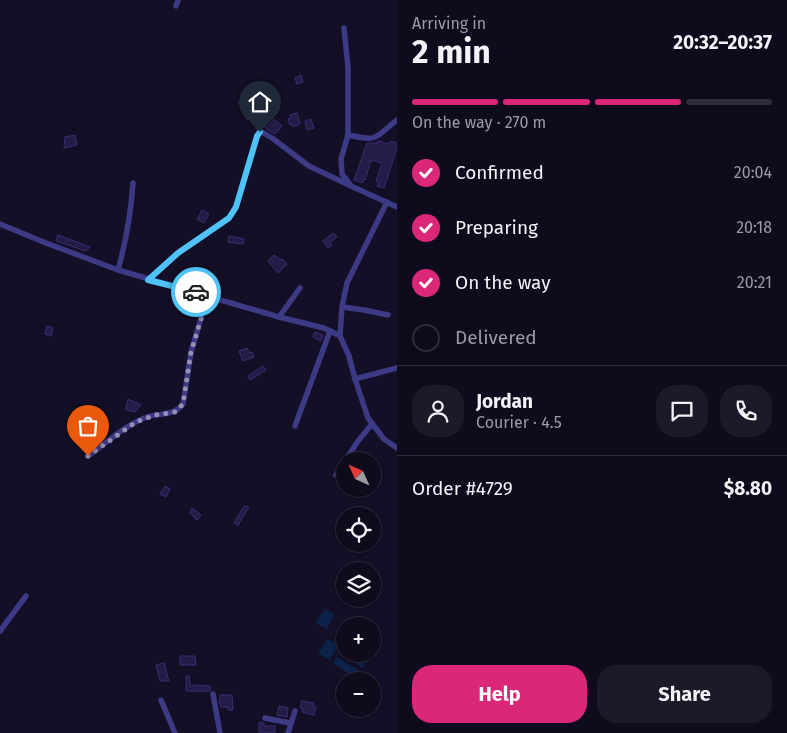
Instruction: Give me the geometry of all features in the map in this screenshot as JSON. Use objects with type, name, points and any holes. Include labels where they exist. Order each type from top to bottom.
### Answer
[{"type":"street","points":[[344,28],[348,67],[348,135],[341,159],[342,174],[350,186]]},
{"type":"street","points":[[348,135],[371,139],[397,120]]},
{"type":"street","points":[[148,280],[178,253],[229,218],[236,207],[259,132],[272,138],[309,166],[397,208]]},
{"type":"street","points":[[118,270],[131,213],[133,183]]},
{"type":"street","points":[[386,202],[372,236],[347,283],[342,307],[340,336],[349,356],[365,410],[372,424],[384,439],[397,448]]},
{"type":"street","points":[[0,224],[46,244],[148,280],[324,328],[340,336]]},
{"type":"street","points":[[279,317],[300,288]]},
{"type":"street","points":[[88,456],[136,422],[155,415],[175,412],[183,404],[191,352],[208,296]]},
{"type":"street","points":[[342,307],[388,315]]},
{"type":"street","points":[[295,426],[330,331]]},
{"type":"street","points":[[354,378],[397,368]]},
{"type":"street","points":[[351,452],[372,424]]},
{"type":"street","points":[[0,631],[26,596]]},
{"type":"street","points":[[213,694],[220,733]]},
{"type":"street","points":[[161,700],[175,733]]},
{"type":"street","points":[[288,733],[295,711]]},
{"type":"street","points":[[265,718],[290,723]]},
{"type":"water","points":[[325,609],[334,614],[327,629],[315,623]]},
{"type":"water","points":[[327,639],[336,644],[336,649],[330,660],[318,654]]},
{"type":"water","points":[[336,658],[336,662],[345,662],[361,672],[346,672],[333,663]]},
{"type":"water","points":[[353,662],[366,662],[363,668]]},
{"type":"building","points":[[301,75],[303,82],[297,84],[295,78]]},
{"type":"building","points":[[246,98],[255,116],[247,120],[238,102]]},
{"type":"building","points":[[297,113],[300,124],[293,127],[293,124],[290,125],[288,119],[291,118],[290,115]]},
{"type":"building","points":[[274,119],[282,126],[275,134],[266,129]]},
{"type":"building","points":[[311,119],[314,128],[307,130],[305,121]]},
{"type":"building","points":[[264,121],[266,127],[256,129],[255,124]]},
{"type":"building","points":[[75,135],[77,145],[64,148],[65,137]]},
{"type":"building","points":[[378,141],[389,144],[390,141],[397,143],[384,188],[377,186],[379,182],[376,181],[382,163],[371,160],[365,180],[362,183],[354,180],[367,143],[378,143]]},
{"type":"building","points":[[202,210],[209,214],[204,223],[197,219]]},
{"type":"building","points":[[333,233],[337,237],[330,242],[332,245],[328,248],[323,241]]},
{"type":"building","points":[[58,235],[90,247],[86,251],[56,241]]},
{"type":"building","points":[[229,236],[244,239],[243,244],[228,242]]},
{"type":"building","points":[[274,255],[287,264],[278,273],[268,261]]},
{"type":"building","points":[[47,326],[53,328],[51,336],[45,334]]},
{"type":"building","points":[[315,332],[323,335],[321,341],[313,337]]},
{"type":"building","points":[[247,348],[254,357],[243,361],[239,351]]},
{"type":"building","points":[[263,366],[266,370],[250,380],[248,376]]},
{"type":"building","points":[[128,399],[141,405],[135,412],[126,410]]},
{"type":"building","points":[[165,486],[170,489],[166,497],[160,494]]},
{"type":"building","points":[[244,506],[249,507],[238,525],[234,523]]},
{"type":"building","points":[[192,508],[201,515],[197,520],[190,513]]},
{"type":"building","points":[[180,656],[195,656],[196,665],[180,665]]},
{"type":"building","points":[[164,663],[169,681],[160,681],[156,665]]},
{"type":"building","points":[[186,676],[189,676],[190,685],[210,686],[210,691],[186,691]]},
{"type":"building","points":[[220,695],[232,695],[233,710],[228,710],[228,707],[221,707]]},
{"type":"building","points":[[302,701],[314,703],[313,706],[316,707],[314,715],[302,712],[303,709],[300,708]]},
{"type":"building","points":[[279,706],[288,708],[287,717],[277,715]]},
{"type":"building","points":[[259,722],[264,723],[264,726],[275,726],[275,733],[259,733]]},
{"type":"way so far","points":[[88,456],[126,427],[148,417],[175,412],[180,409],[183,404],[191,352],[208,296],[196,292]]},
{"type":"route","points":[[196,292],[148,280],[178,253],[229,218],[236,207],[257,136],[260,132]]}]
